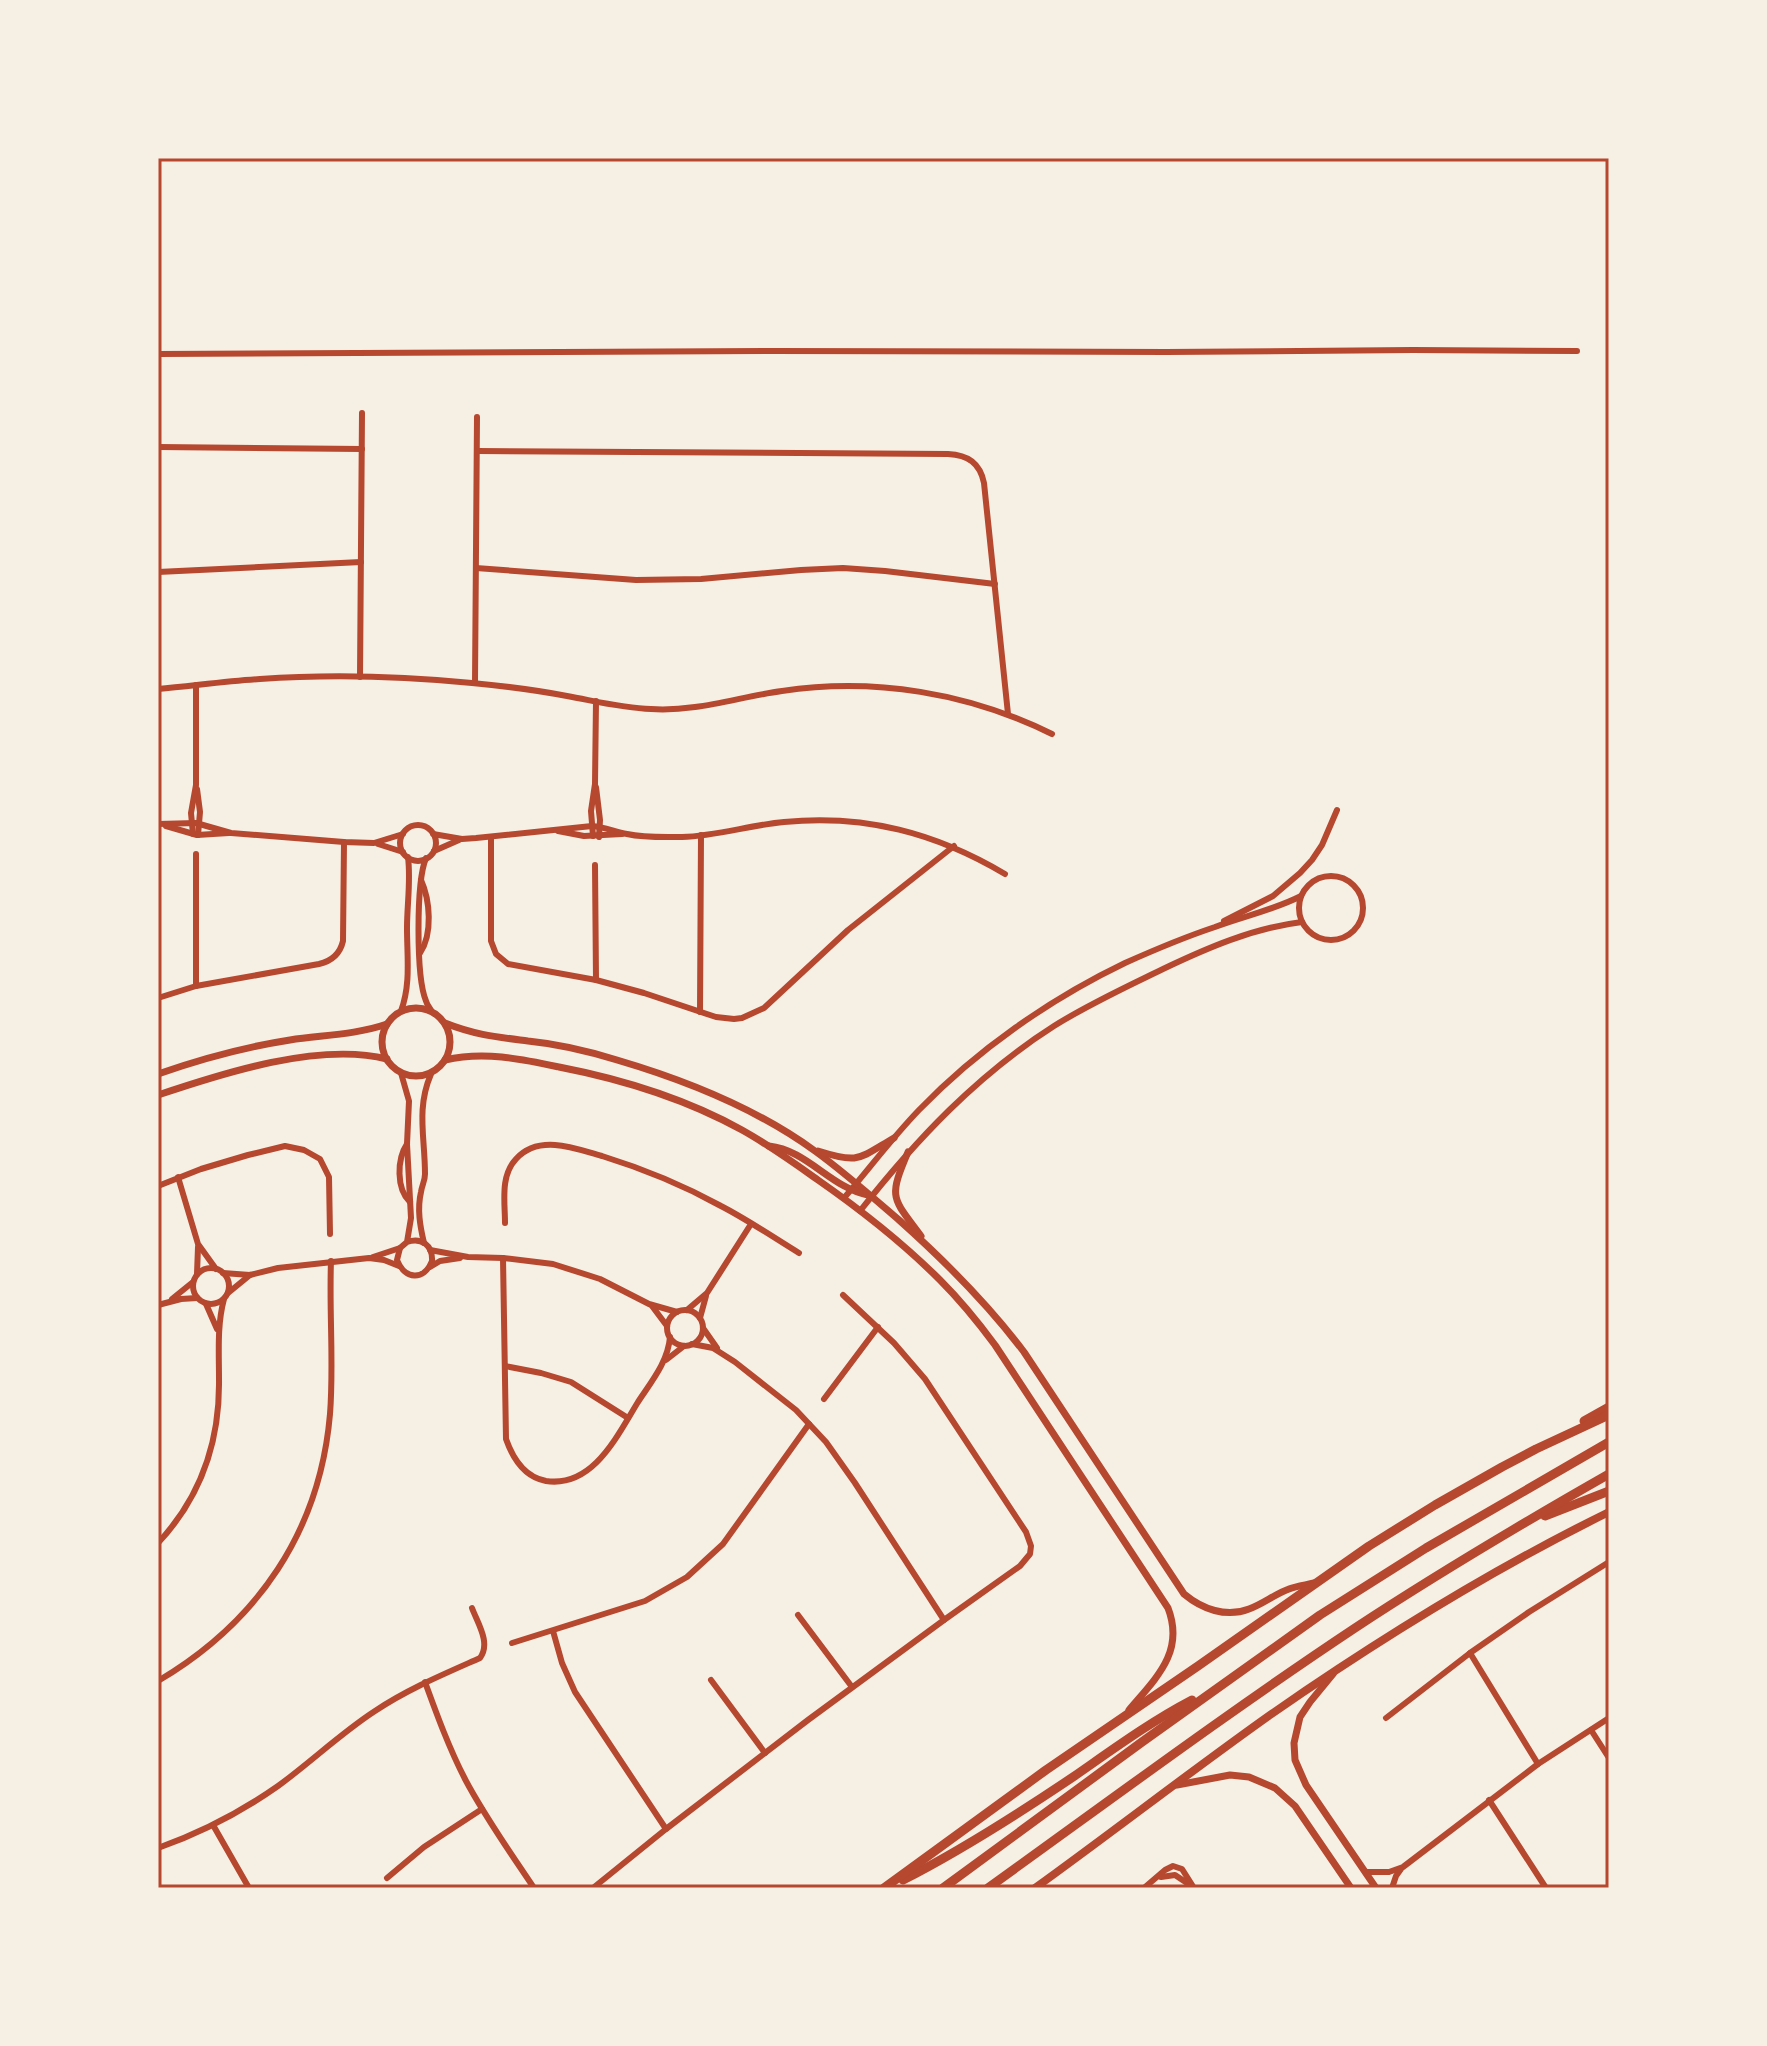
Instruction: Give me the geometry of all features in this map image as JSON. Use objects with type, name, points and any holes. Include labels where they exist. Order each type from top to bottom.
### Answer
[{"type":"main road","points":[[884,1888],[1023,1786],[1314,1583],[1413,1518],[1609,1407]]},
{"type":"main road","points":[[1536,1449],[1609,1415]]},
{"type":"main road","points":[[943,1888],[1320,1615],[1376,1578],[1609,1442]]},
{"type":"main road","points":[[988,1888],[1319,1652],[1609,1474]]},
{"type":"main road","points":[[1523,1524],[1609,1491]]},
{"type":"main road","points":[[1035,1888],[1260,1723],[1399,1630],[1548,1542],[1609,1512]]},
{"type":"main road","points":[[884,1888],[935,1863],[992,1829],[1157,1720],[1217,1688]]},
{"type":"street","points":[[158,354],[1577,351]]},
{"type":"street","points":[[360,677],[362,413]]},
{"type":"street","points":[[475,683],[477,417]]},
{"type":"street","points":[[158,447],[362,449]]},
{"type":"street","points":[[477,451],[933,453],[965,456],[973,460],[983,474],[1008,714]]},
{"type":"street","points":[[158,572],[361,562]]},
{"type":"street","points":[[476,568],[636,580],[701,579],[843,568],[995,584]]},
{"type":"street","points":[[158,689],[294,677],[417,678],[536,690],[633,708],[680,709],[783,691],[868,687],[953,698],[1008,714],[1052,734]]},
{"type":"street","points":[[196,685],[196,785],[192,807],[196,834]]},
{"type":"street","points":[[596,701],[595,784],[600,827],[596,836]]},
{"type":"street","points":[[595,784],[592,826],[596,836]]},
{"type":"street","points":[[1216,926],[1273,896],[1294,879],[1322,845],[1337,810]]},
{"type":"street","points":[[555,830],[596,836],[626,834],[664,837],[701,835],[782,822],[832,820],[907,831],[954,846],[1005,874]]},
{"type":"street","points":[[160,824],[196,823],[231,833]]},
{"type":"street","points":[[160,824],[196,834],[231,833],[374,843],[420,860],[462,839]]},
{"type":"street","points":[[401,1011],[408,978],[410,882],[406,855],[401,846],[403,834],[414,825],[429,828],[436,846],[434,851]]},
{"type":"street","points":[[433,834],[462,839],[592,826],[626,834]]},
{"type":"street","points":[[374,843],[403,834]]},
{"type":"street","points":[[700,1012],[701,835]]},
{"type":"street","points":[[491,837],[490,933],[493,948],[502,960],[515,966],[596,980],[716,1017],[734,1019],[758,1012],[848,930],[954,846]]},
{"type":"street","points":[[158,998],[196,986],[326,962],[337,954],[344,933],[344,842]]},
{"type":"street","points":[[196,854],[196,986]]},
{"type":"street","points":[[426,858],[420,878],[427,898],[428,930],[420,953],[425,999],[432,1012]]},
{"type":"street","points":[[595,865],[596,980]]},
{"type":"street","points":[[1332,875],[1342,877],[1354,885],[1361,898],[1360,921],[1350,934],[1342,938],[1314,936],[1302,922],[1299,913],[1301,896],[1306,886],[1314,880],[1332,875]]},
{"type":"street","points":[[844,1198],[919,1110],[962,1069],[1016,1028],[1126,963],[1301,896]]},
{"type":"street","points":[[860,1211],[943,1115],[1021,1048],[1087,1007],[1188,957],[1254,932],[1302,922]]},
{"type":"street","points":[[158,1074],[255,1047],[354,1033],[387,1024],[401,1011],[422,1008],[445,1023],[470,1032],[571,1048],[655,1072],[736,1105],[812,1149],[854,1187]]},
{"type":"street","points":[[424,1243],[419,1216],[425,1177],[421,1112],[431,1074],[449,1053],[450,1038],[445,1023]]},
{"type":"street","points":[[387,1024],[382,1041],[387,1059],[401,1073],[409,1101],[407,1144],[400,1164],[402,1192],[410,1202],[407,1242]]},
{"type":"street","points":[[158,1095],[225,1074],[292,1060],[355,1054],[387,1059]]},
{"type":"street","points":[[445,1060],[473,1055],[506,1057],[604,1077],[701,1111],[742,1130],[844,1198],[911,1252],[941,1281],[995,1345],[1168,1608],[1174,1637],[1167,1661],[1123,1718]]},
{"type":"street","points":[[401,1073],[417,1076],[431,1074]]},
{"type":"street","points":[[812,1149],[849,1160],[894,1138]]},
{"type":"street","points":[[505,1223],[506,1177],[510,1166],[527,1150],[556,1145],[590,1152],[664,1178],[723,1207],[799,1253]]},
{"type":"street","points":[[158,1186],[224,1161],[285,1146],[304,1150],[320,1159],[329,1177],[330,1234]]},
{"type":"street","points":[[767,1146],[792,1152],[871,1196],[964,1280],[1024,1352],[1184,1594],[1204,1607],[1227,1613],[1239,1612],[1291,1588],[1314,1583]]},
{"type":"street","points":[[908,1152],[895,1184],[896,1200],[930,1247]]},
{"type":"street","points":[[178,1177],[198,1244],[216,1269],[223,1273],[250,1275],[278,1268],[369,1258],[384,1260],[410,1275],[418,1275],[440,1261],[468,1257]]},
{"type":"street","points":[[720,1351],[700,1318],[707,1293],[751,1224]]},
{"type":"street","points":[[369,1258],[418,1240],[430,1250],[430,1267]]},
{"type":"street","points":[[198,1244],[194,1293],[206,1304],[219,1337]]},
{"type":"street","points":[[399,1266],[400,1248]]},
{"type":"street","points":[[430,1250],[468,1257],[553,1264],[600,1279],[649,1304],[677,1312],[687,1310],[707,1293]]},
{"type":"street","points":[[503,1258],[506,1439],[518,1465],[538,1479],[555,1482],[569,1480],[604,1455],[663,1363],[670,1337]]},
{"type":"street","points":[[158,1681],[206,1650],[247,1611],[281,1565],[297,1537],[319,1477],[330,1413],[331,1261]]},
{"type":"street","points":[[162,1304],[206,1269],[216,1269]]},
{"type":"street","points":[[158,1543],[185,1509],[198,1485],[215,1433],[219,1406],[220,1320],[229,1283],[223,1273]]},
{"type":"street","points":[[206,1304],[216,1304],[250,1275]]},
{"type":"street","points":[[593,1888],[852,1687],[1026,1561],[1030,1539],[939,1399],[910,1361],[843,1295]]},
{"type":"street","points":[[162,1304],[197,1298]]},
{"type":"street","points":[[649,1304],[667,1327],[670,1337],[679,1345],[706,1346],[720,1351],[782,1398],[826,1442],[944,1620]]},
{"type":"street","points":[[687,1310],[700,1318]]},
{"type":"street","points":[[667,1327],[677,1312]]},
{"type":"street","points":[[663,1363],[700,1337],[703,1327]]},
{"type":"street","points":[[824,1399],[878,1327]]},
{"type":"street","points":[[505,1366],[571,1382],[628,1418]]},
{"type":"street","points":[[512,1643],[645,1601],[687,1577],[723,1544],[809,1424]]},
{"type":"street","points":[[1386,1718],[1470,1653],[1609,1562]]},
{"type":"street","points":[[158,1848],[213,1825],[277,1786],[363,1719],[425,1682],[480,1658],[485,1644],[472,1608]]},
{"type":"street","points":[[798,1615],[852,1687]]},
{"type":"street","points":[[553,1631],[575,1692],[666,1829]]},
{"type":"street","points":[[1470,1653],[1538,1764]]},
{"type":"street","points":[[1335,1672],[1305,1709],[1295,1734],[1295,1760],[1301,1777],[1376,1888]]},
{"type":"street","points":[[711,1680],[765,1753]]},
{"type":"street","points":[[425,1682],[455,1759],[482,1809],[534,1888]]},
{"type":"street","points":[[1392,1888],[1403,1867],[1538,1764],[1609,1718]]},
{"type":"street","points":[[1591,1730],[1609,1758]]},
{"type":"street","points":[[1177,1785],[1221,1776],[1249,1777],[1275,1788],[1300,1813],[1351,1888]]},
{"type":"street","points":[[1489,1800],[1546,1888]]},
{"type":"street","points":[[387,1878],[424,1847],[482,1809]]},
{"type":"street","points":[[213,1825],[249,1888]]},
{"type":"street","points":[[1144,1888],[1169,1867],[1178,1867],[1194,1888]]},
{"type":"street","points":[[1366,1872],[1389,1872],[1403,1867]]}]
